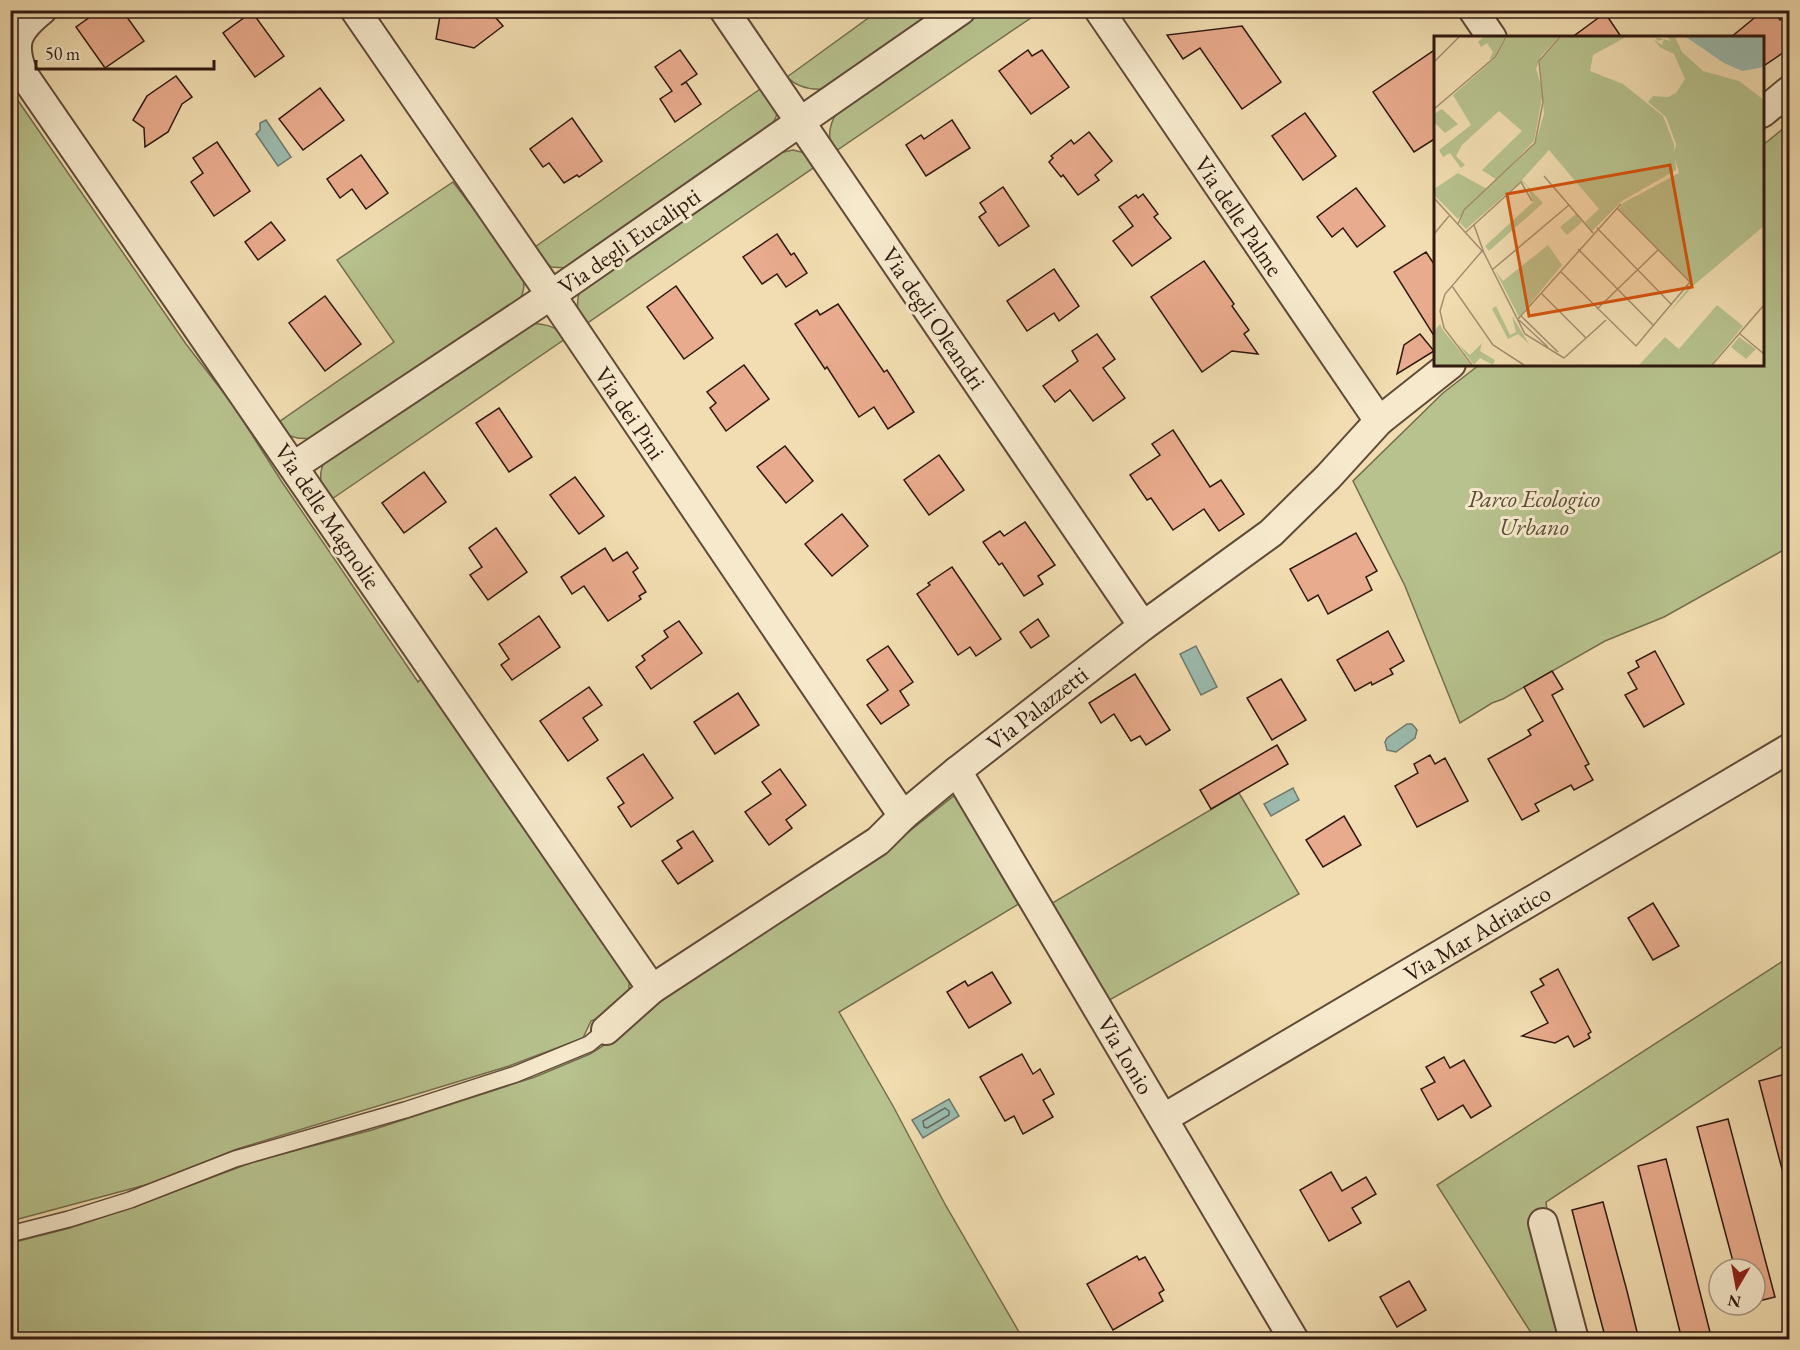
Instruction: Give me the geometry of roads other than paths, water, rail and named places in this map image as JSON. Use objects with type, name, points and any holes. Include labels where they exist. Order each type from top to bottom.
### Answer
[{"type":"street","name":"Via delle Magnolie","points":[[42,10],[25,24],[18,40],[17,58],[23,74],[652,989]]},
{"type":"street","name":"Via dei Pini","points":[[355,10],[903,816]]},
{"type":"street","name":"Via degli Oleandri","points":[[724,10],[1143,626]]},
{"type":"street","name":"Via degli Eucalipti","points":[[294,466],[551,296],[961,10]]},
{"type":"street","name":"Via delle Palme","points":[[1099,10],[1379,421]]},
{"type":"street","points":[[1473,10],[1491,36]]},
{"type":"street","points":[[1764,111],[1790,90]]},
{"type":"street","name":"Via Palazzetti","points":[[606,1030],[652,989],[878,841],[903,816],[957,771],[1143,626],[1271,533],[1328,477],[1379,421],[1448,366]]},
{"type":"street","name":"Via Mar Adriatico","points":[[1164,1118],[1790,748]]},
{"type":"street","name":"Via Ionio","points":[[957,771],[1294,1340]]},
{"type":"street","points":[[1543,1223],[1574,1340]]},
{"type":"lane","points":[[10,1234],[130,1200],[235,1159],[405,1110],[516,1074],[589,1044],[606,1030]]},
{"type":"water","points":[[266,120],[291,157],[278,166],[256,134],[260,130],[260,123]]},
{"type":"water","points":[[1196,646],[1217,687],[1201,695],[1180,654]]},
{"type":"water","points":[[1407,724],[1412,724],[1417,730],[1415,738],[1396,752],[1387,750],[1385,742],[1387,738]]},
{"type":"water","points":[[1293,788],[1299,800],[1271,816],[1264,804]]},
{"type":"water","points":[[949,1099],[959,1116],[923,1138],[912,1120]]},
{"type":"park label","name":"Parco Ecologico Urbano","points":[[1534,512]]}]
